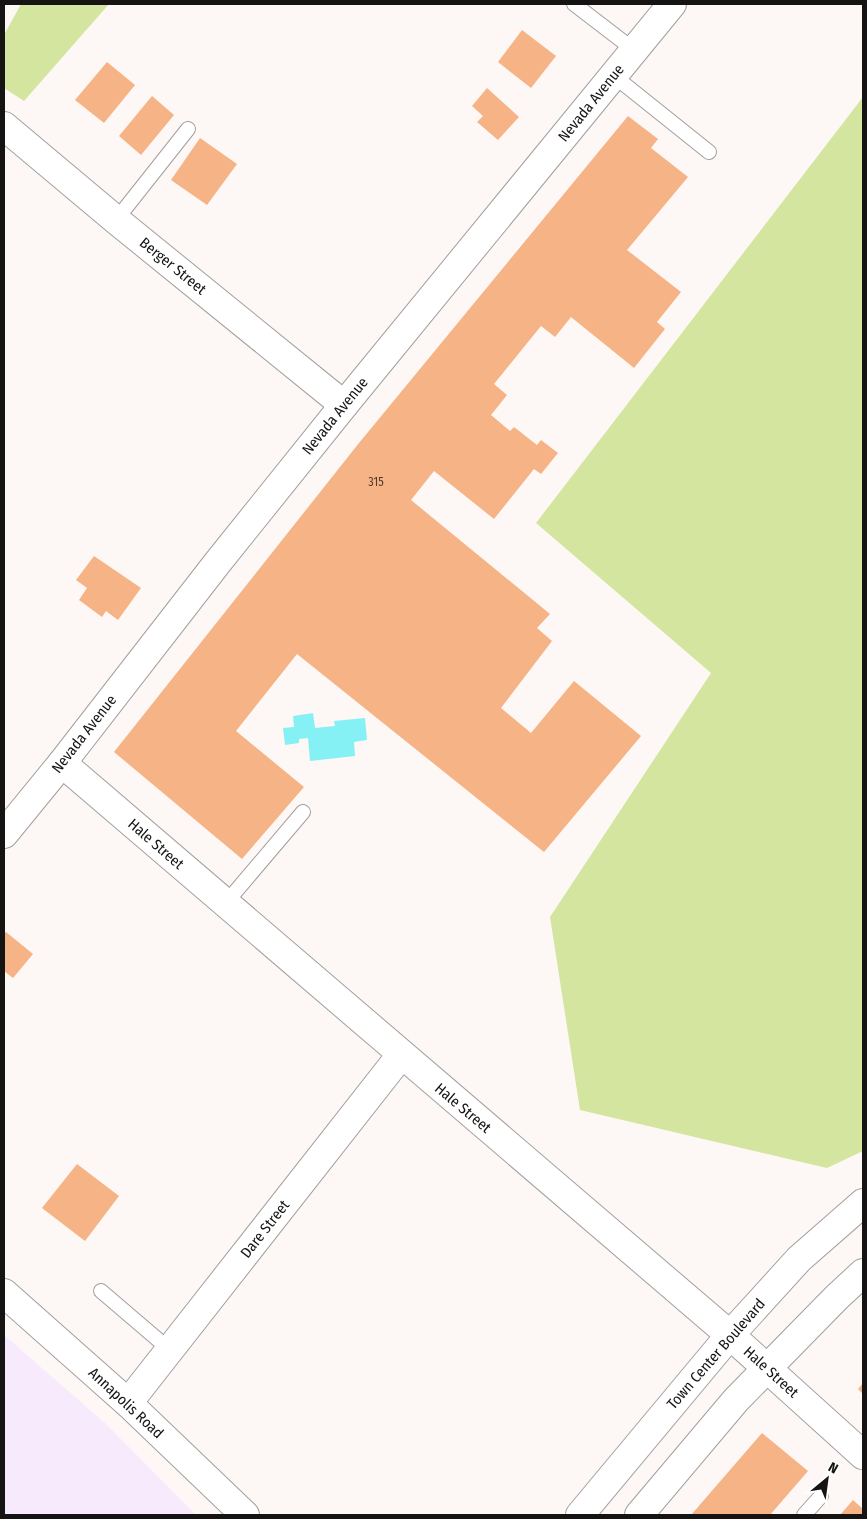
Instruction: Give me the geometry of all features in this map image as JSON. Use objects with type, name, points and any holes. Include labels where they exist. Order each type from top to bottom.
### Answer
[{"type":"street","name":"Nevada Avenue","points":[[4,834],[344,405],[672,4]]},
{"type":"street","name":"Berger Street","points":[[4,126],[116,220],[344,405]]},
{"type":"street","name":"Hale Street","points":[[62,763],[730,1335],[863,1455]]},
{"type":"street","name":"Dare Street","points":[[128,1403],[401,1055]]},
{"type":"street","name":"Town Center Boulevard","points":[[580,1515],[730,1335],[799,1259],[863,1203]]},
{"type":"street","points":[[639,1515],[736,1400],[863,1273]]},
{"type":"street","name":"Annapolis Road","points":[[4,1293],[128,1403],[245,1515]]},
{"type":"lane","points":[[574,4],[634,50]]},
{"type":"lane","points":[[614,76],[709,152]]},
{"type":"lane","points":[[116,220],[188,129]]},
{"type":"lane","points":[[225,904],[303,812]]},
{"type":"lane","points":[[101,1291],[170,1350]]},
{"type":"lane","points":[[804,1515],[821,1496]]},
{"type":"shaded area","points":[[4,1335],[106,1424],[196,1515],[4,1515]]},
{"type":"green space","points":[[21,4],[109,4],[24,101],[4,88],[4,35]]},
{"type":"green space","points":[[863,97],[863,1151],[827,1168],[580,1110],[550,917],[711,673],[536,523]]},
{"type":"water","points":[[313,713],[315,728],[335,726],[334,721],[365,718],[367,740],[354,742],[355,756],[310,761],[308,738],[299,739],[299,743],[285,745],[283,728],[294,727],[293,716]]},
{"type":"building","points":[[522,30],[556,56],[531,88],[498,62]]},
{"type":"building","points":[[107,62],[135,85],[104,123],[75,100]]},
{"type":"building","points":[[487,88],[519,117],[498,140],[477,122],[483,116],[472,106]]},
{"type":"building","points":[[152,96],[174,115],[141,155],[119,136]]},
{"type":"building","points":[[628,116],[658,139],[651,148],[688,177],[627,250],[681,292],[657,322],[665,329],[634,368],[571,317],[555,337],[541,326],[494,384],[507,395],[491,415],[510,431],[514,427],[537,445],[541,440],[558,453],[541,474],[534,469],[494,519],[434,471],[411,500],[550,614],[537,628],[552,641],[501,708],[531,733],[574,681],[641,736],[544,852],[297,654],[236,731],[304,787],[242,859],[114,752],[359,443]]},
{"type":"building","points":[[200,138],[237,164],[207,205],[171,180]]},
{"type":"building","points":[[94,556],[141,588],[118,620],[106,611],[102,617],[79,600],[87,588],[76,580]]},
{"type":"building","points":[[6,932],[33,954],[13,978],[4,971],[4,934]]},
{"type":"building","points":[[77,1164],[119,1196],[85,1241],[42,1208]]},
{"type":"building","points":[[863,1383],[863,1394],[858,1389]]},
{"type":"building","points":[[762,1433],[808,1471],[770,1515],[691,1515]]},
{"type":"building","points":[[853,1500],[863,1509],[863,1515],[840,1515]]}]
